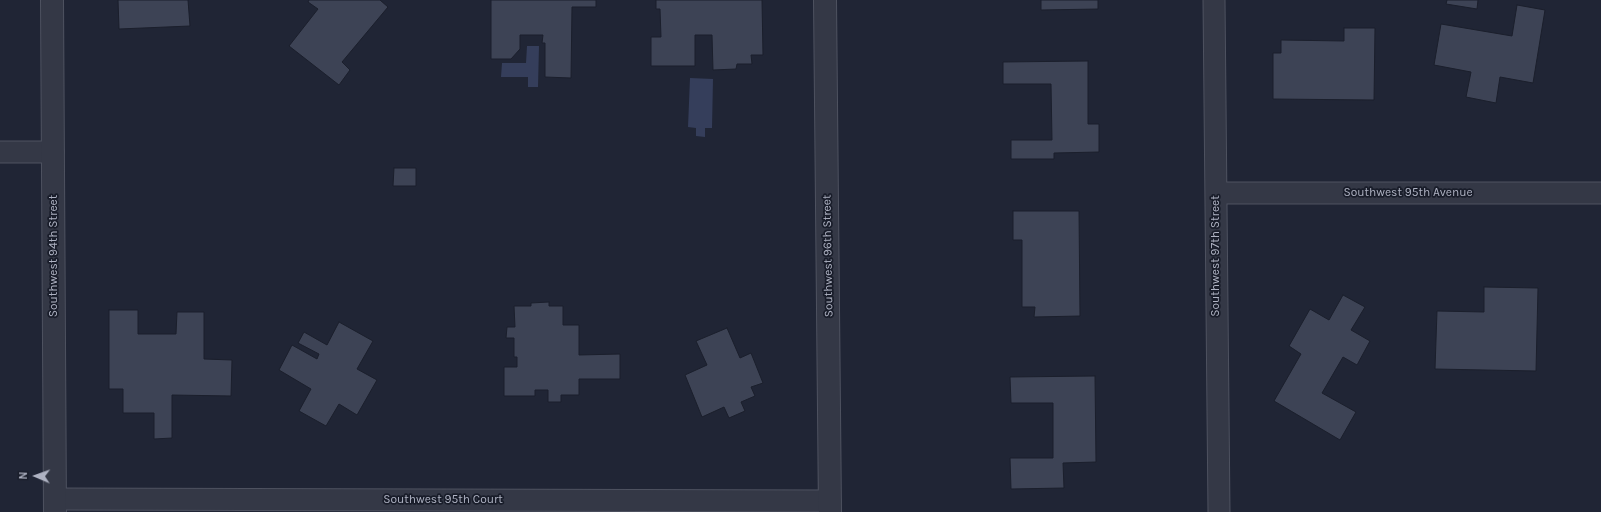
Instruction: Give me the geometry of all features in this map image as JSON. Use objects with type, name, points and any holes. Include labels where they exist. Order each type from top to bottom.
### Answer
[{"type":"street","name":"Southwest 94th Street","points":[[52,0],[55,506]]},
{"type":"street","name":"Southwest 96th Street","points":[[825,0],[830,506]]},
{"type":"street","name":"Southwest 97th Street","points":[[1214,0],[1219,512]]},
{"type":"street","points":[[0,152],[53,152]]},
{"type":"street","name":"Southwest 95th Avenue","points":[[1216,193],[1601,193]]},
{"type":"street","name":"Southwest 95th Court","points":[[55,506],[830,506]]},
{"type":"water","points":[[527,46],[539,46],[538,87],[528,87],[528,77],[501,77],[502,63],[526,63]]},
{"type":"water","points":[[690,78],[713,79],[712,128],[705,128],[705,137],[696,136],[696,128],[688,127]]},
{"type":"building","points":[[118,0],[188,0],[190,26],[119,29]]},
{"type":"building","points":[[309,0],[380,0],[388,7],[342,62],[350,70],[339,85],[289,46],[318,9],[308,2]]},
{"type":"building","points":[[491,0],[596,0],[596,7],[572,7],[571,78],[545,77],[545,43],[542,43],[543,35],[520,35],[520,49],[511,59],[491,59]]},
{"type":"building","points":[[656,0],[762,0],[763,55],[751,55],[752,64],[737,64],[736,69],[713,70],[712,35],[695,35],[695,66],[651,66],[651,37],[661,37],[660,9],[656,9]]},
{"type":"building","points":[[1041,0],[1098,0],[1098,9],[1041,10]]},
{"type":"building","points":[[1447,0],[1478,0],[1477,9],[1446,4]]},
{"type":"building","points":[[1517,5],[1545,10],[1533,83],[1500,77],[1496,103],[1466,97],[1471,72],[1434,65],[1441,24],[1512,36]]},
{"type":"building","points":[[1344,28],[1375,28],[1374,100],[1273,99],[1273,53],[1281,53],[1281,40],[1344,41]]},
{"type":"building","points":[[1088,61],[1088,124],[1099,124],[1099,152],[1054,153],[1054,159],[1011,159],[1011,140],[1052,140],[1051,84],[1003,84],[1003,62]]},
{"type":"building","points":[[394,168],[416,168],[416,186],[393,186]]},
{"type":"building","points":[[1013,211],[1079,211],[1080,316],[1034,317],[1035,307],[1022,307],[1022,240],[1013,240]]},
{"type":"building","points":[[1484,287],[1538,288],[1536,371],[1435,369],[1437,311],[1484,312]]},
{"type":"building","points":[[1343,295],[1365,307],[1351,330],[1370,341],[1357,365],[1343,357],[1322,393],[1356,412],[1340,440],[1274,401],[1301,354],[1289,346],[1310,309],[1329,320]]},
{"type":"building","points":[[549,302],[549,306],[563,306],[563,325],[579,325],[579,355],[620,354],[620,379],[579,379],[579,395],[561,395],[561,402],[548,402],[548,390],[535,390],[535,396],[504,396],[504,367],[517,367],[517,357],[514,357],[514,338],[506,338],[507,327],[515,327],[514,306],[531,306],[531,303]]},
{"type":"building","points":[[109,310],[138,310],[138,334],[176,334],[177,312],[204,312],[204,359],[232,360],[231,396],[172,395],[172,438],[154,439],[154,413],[123,413],[123,389],[109,389]]},
{"type":"building","points":[[339,322],[373,341],[357,369],[377,380],[357,415],[339,404],[326,426],[299,411],[311,389],[279,370],[292,345],[317,359],[319,354],[298,343],[304,332],[327,345]]},
{"type":"building","points":[[727,328],[740,358],[751,353],[763,383],[751,387],[755,396],[741,402],[745,411],[729,418],[724,407],[702,417],[685,375],[707,365],[696,341]]},
{"type":"building","points":[[1095,376],[1096,462],[1063,463],[1064,488],[1011,489],[1010,458],[1053,458],[1053,403],[1011,403],[1010,377]]}]
